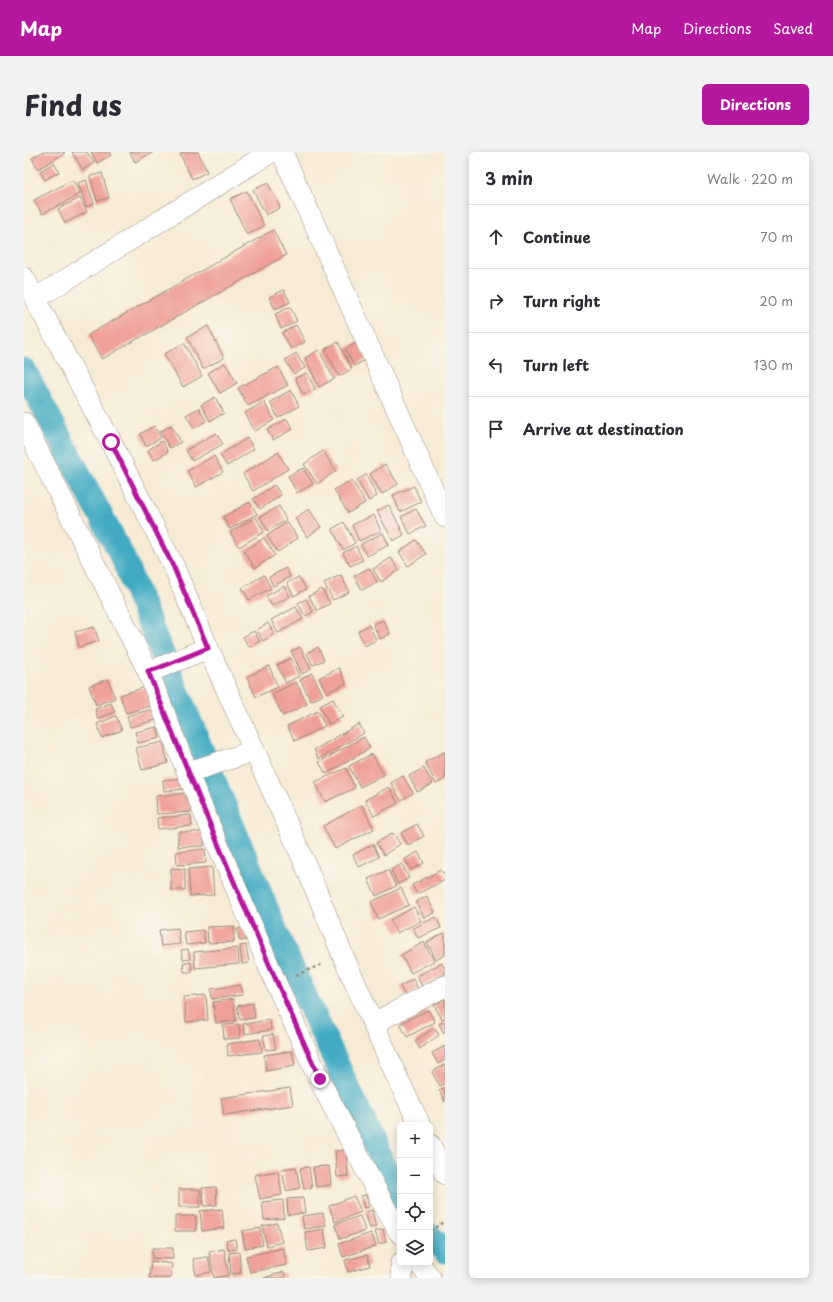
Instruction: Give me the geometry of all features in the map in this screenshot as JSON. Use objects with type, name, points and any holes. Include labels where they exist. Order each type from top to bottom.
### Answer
[{"type":"street","points":[[35,299],[271,152]]},
{"type":"street","points":[[282,152],[445,517]]},
{"type":"street","points":[[24,278],[111,442],[167,554],[202,651],[246,754],[304,861],[419,1122]]},
{"type":"street","points":[[24,423],[152,670],[273,976],[320,1079],[398,1230]]},
{"type":"street","points":[[152,670],[202,651]]},
{"type":"street","points":[[192,772],[246,754]]},
{"type":"street","points":[[374,1023],[445,986]]},
{"type":"street","points":[[433,1151],[445,1174]]},
{"type":"street","points":[[401,1266],[402,1278]]},
{"type":"street","points":[[421,1266],[430,1278]]},
{"type":"path","points":[[292,976],[324,963]]},
{"type":"path","points":[[432,1230],[445,1221]]},
{"type":"building","points":[[42,152],[65,153],[38,169],[32,158]]},
{"type":"building","points":[[72,152],[87,152],[94,163],[83,170]]},
{"type":"building","points":[[91,152],[109,152],[111,155],[97,163]]},
{"type":"building","points":[[130,152],[153,152],[135,162]]},
{"type":"building","points":[[184,152],[198,152],[207,172],[192,179],[180,154]]},
{"type":"building","points":[[54,163],[59,172],[45,180],[40,171]]},
{"type":"building","points":[[102,173],[109,198],[97,201],[90,176]]},
{"type":"building","points":[[73,180],[80,194],[42,214],[34,200]]},
{"type":"building","points":[[86,180],[94,204],[86,207],[78,183]]},
{"type":"building","points":[[268,183],[280,208],[266,215],[253,190]]},
{"type":"building","points":[[247,191],[264,226],[247,235],[230,199]]},
{"type":"building","points":[[80,198],[87,212],[65,223],[58,209]]},
{"type":"building","points":[[273,230],[286,255],[102,359],[88,335]]},
{"type":"building","points":[[284,290],[290,302],[275,309],[269,297]]},
{"type":"building","points":[[290,307],[297,321],[281,329],[275,314]]},
{"type":"building","points":[[296,325],[305,342],[291,349],[282,333]]},
{"type":"building","points":[[208,326],[224,358],[203,369],[187,337]]},
{"type":"building","points":[[338,342],[352,369],[339,376],[325,349]]},
{"type":"building","points":[[358,342],[367,359],[354,366],[345,349]]},
{"type":"building","points":[[184,343],[202,376],[183,387],[164,354]]},
{"type":"building","points":[[319,350],[334,379],[319,387],[305,358]]},
{"type":"building","points":[[296,353],[305,368],[294,374],[285,360]]},
{"type":"building","points":[[225,363],[237,383],[220,393],[208,373]]},
{"type":"building","points":[[278,367],[288,385],[248,406],[238,388]]},
{"type":"building","points":[[307,373],[315,389],[303,394],[295,378]]},
{"type":"building","points":[[291,390],[299,406],[278,418],[270,402]]},
{"type":"building","points":[[215,397],[224,413],[210,421],[201,405]]},
{"type":"building","points":[[264,402],[274,420],[255,431],[245,413]]},
{"type":"building","points":[[199,408],[206,421],[194,428],[186,415]]},
{"type":"building","points":[[287,419],[293,429],[273,440],[267,430]]},
{"type":"building","points":[[171,425],[181,442],[170,448],[160,432]]},
{"type":"building","points":[[154,426],[161,438],[146,446],[140,434]]},
{"type":"building","points":[[216,433],[223,444],[192,461],[186,450]]},
{"type":"building","points":[[247,438],[254,449],[227,466],[220,455]]},
{"type":"building","points":[[162,441],[168,452],[154,460],[148,450]]},
{"type":"building","points":[[323,451],[336,471],[317,484],[304,464]]},
{"type":"building","points":[[278,452],[288,469],[253,491],[243,474]]},
{"type":"building","points":[[214,456],[223,472],[196,487],[187,471]]},
{"type":"building","points":[[385,464],[398,484],[382,494],[370,474]]},
{"type":"building","points":[[303,468],[313,484],[297,493],[288,476]]},
{"type":"building","points":[[366,475],[377,496],[369,501],[357,480]]},
{"type":"building","points":[[352,480],[365,503],[348,513],[334,490]]},
{"type":"building","points":[[274,485],[281,495],[260,509],[253,499]]},
{"type":"building","points":[[414,486],[421,502],[400,512],[393,495]]},
{"type":"building","points":[[250,502],[257,514],[230,529],[223,517]]},
{"type":"building","points":[[389,505],[404,535],[393,541],[377,511]]},
{"type":"building","points":[[279,506],[286,520],[268,531],[260,517]]},
{"type":"building","points":[[309,509],[321,527],[307,537],[295,518]]},
{"type":"building","points":[[416,509],[426,526],[410,534],[401,517]]},
{"type":"building","points":[[374,515],[381,531],[359,541],[352,525]]},
{"type":"building","points":[[256,517],[264,532],[239,547],[230,532]]},
{"type":"building","points":[[287,522],[298,538],[278,552],[267,536]]},
{"type":"building","points":[[344,522],[355,543],[343,550],[332,529]]},
{"type":"building","points":[[383,533],[389,545],[367,556],[361,544]]},
{"type":"building","points":[[264,538],[275,555],[255,568],[244,551]]},
{"type":"building","points":[[416,540],[426,554],[408,566],[399,552]]},
{"type":"building","points":[[356,546],[363,560],[350,566],[343,553]]},
{"type":"building","points":[[391,558],[399,570],[381,582],[373,569]]},
{"type":"building","points":[[286,568],[290,577],[273,586],[269,577]]},
{"type":"building","points":[[369,568],[377,582],[362,590],[354,576]]},
{"type":"building","points":[[264,575],[271,588],[249,600],[242,588]]},
{"type":"building","points":[[341,575],[349,592],[333,600],[324,583]]},
{"type":"building","points":[[299,577],[306,589],[294,596],[287,583]]},
{"type":"building","points":[[284,586],[290,596],[272,606],[266,596]]},
{"type":"building","points":[[322,589],[330,604],[317,610],[309,596]]},
{"type":"building","points":[[306,599],[313,612],[305,616],[298,603]]},
{"type":"building","points":[[296,607],[303,619],[278,633],[271,620]]},
{"type":"building","points":[[383,620],[390,634],[380,639],[373,624]]},
{"type":"building","points":[[268,623],[274,634],[263,641],[257,630]]},
{"type":"building","points":[[369,625],[376,640],[365,646],[358,631]]},
{"type":"building","points":[[94,627],[99,641],[79,647],[75,632]]},
{"type":"building","points":[[254,631],[260,641],[249,647],[243,637]]},
{"type":"building","points":[[300,647],[311,669],[302,674],[291,651]]},
{"type":"building","points":[[318,647],[324,660],[313,665],[307,653]]},
{"type":"building","points":[[291,658],[299,676],[286,683],[277,665]]},
{"type":"building","points":[[269,666],[278,687],[256,697],[247,677]]},
{"type":"building","points":[[339,668],[346,683],[327,693],[319,678]]},
{"type":"building","points":[[312,673],[323,695],[311,701],[300,680]]},
{"type":"building","points":[[108,679],[115,698],[96,705],[89,686]]},
{"type":"building","points":[[296,682],[307,704],[283,716],[272,694]]},
{"type":"building","points":[[149,686],[155,705],[126,713],[120,695]]},
{"type":"building","points":[[333,699],[343,717],[329,724],[320,706]]},
{"type":"building","points":[[111,703],[115,712],[98,719],[95,709]]},
{"type":"building","points":[[157,708],[159,719],[130,727],[127,716]]},
{"type":"building","points":[[318,711],[325,726],[295,741],[287,726]]},
{"type":"building","points":[[116,716],[122,730],[102,738],[97,724]]},
{"type":"building","points":[[359,724],[364,733],[319,759],[314,750]]},
{"type":"building","points":[[157,727],[160,738],[138,743],[135,732]]},
{"type":"building","points":[[364,737],[370,748],[326,774],[319,762]]},
{"type":"building","points":[[163,742],[168,763],[142,770],[136,748]]},
{"type":"building","points":[[445,752],[445,779],[436,784],[425,762]]},
{"type":"building","points":[[372,754],[384,775],[360,787],[349,766]]},
{"type":"building","points":[[346,768],[355,788],[325,802],[315,782]]},
{"type":"building","points":[[424,768],[433,784],[417,792],[409,776]]},
{"type":"building","points":[[403,776],[413,793],[401,800],[391,783]]},
{"type":"building","points":[[184,778],[185,789],[164,791],[163,780]]},
{"type":"building","points":[[389,787],[398,803],[374,816],[365,800]]},
{"type":"building","points":[[190,793],[191,812],[157,814],[156,796]]},
{"type":"building","points":[[362,805],[374,829],[335,849],[323,826]]},
{"type":"building","points":[[191,815],[192,826],[158,829],[157,818]]},
{"type":"building","points":[[417,824],[424,836],[408,845],[401,833]]},
{"type":"building","points":[[178,832],[204,832],[204,846],[178,847]]},
{"type":"building","points":[[393,833],[400,844],[384,855],[376,843]]},
{"type":"building","points":[[373,844],[379,857],[359,867],[353,855]]},
{"type":"building","points":[[205,849],[206,863],[177,865],[176,852]]},
{"type":"building","points":[[418,852],[424,863],[411,870],[405,859]]},
{"type":"building","points":[[402,864],[409,878],[398,884],[391,870]]},
{"type":"building","points":[[212,867],[214,895],[190,896],[188,869]]},
{"type":"building","points":[[171,868],[185,869],[185,890],[171,890]]},
{"type":"building","points":[[388,870],[396,886],[376,896],[368,879]]},
{"type":"building","points":[[441,870],[445,876],[445,880],[417,894],[412,885]]},
{"type":"building","points":[[401,888],[409,905],[378,919],[371,902]]},
{"type":"building","points":[[427,896],[435,913],[424,918],[416,902]]},
{"type":"building","points":[[414,907],[421,921],[397,933],[390,920]]},
{"type":"building","points":[[436,917],[441,928],[418,938],[413,928]]},
{"type":"building","points":[[234,926],[234,942],[208,943],[207,927]]},
{"type":"building","points":[[178,928],[180,944],[161,946],[159,930]]},
{"type":"building","points":[[247,928],[249,940],[240,941],[237,929]]},
{"type":"building","points":[[203,930],[205,943],[186,945],[184,932]]},
{"type":"building","points":[[444,933],[445,955],[436,960],[427,942]]},
{"type":"building","points":[[424,942],[434,961],[411,973],[401,955]]},
{"type":"building","points":[[246,945],[249,963],[242,964],[240,946]]},
{"type":"building","points":[[238,948],[239,964],[195,968],[194,952]]},
{"type":"building","points":[[188,949],[190,959],[183,960],[181,950]]},
{"type":"building","points":[[191,962],[192,972],[184,972],[183,963]]},
{"type":"building","points":[[442,963],[445,969],[445,974],[422,986],[417,976]]},
{"type":"building","points":[[413,979],[418,989],[405,996],[400,986]]},
{"type":"building","points":[[241,985],[243,995],[212,999],[211,989]]},
{"type":"building","points":[[206,995],[208,1020],[186,1022],[184,997]]},
{"type":"building","points":[[233,999],[236,1021],[216,1023],[213,1002]]},
{"type":"building","points":[[445,999],[445,1018],[442,1019],[434,1005]]},
{"type":"building","points":[[253,1003],[255,1018],[240,1020],[237,1006]]},
{"type":"building","points":[[428,1010],[435,1022],[407,1037],[400,1024]]},
{"type":"building","points":[[270,1020],[271,1030],[245,1034],[243,1024]]},
{"type":"building","points":[[445,1021],[445,1032],[444,1033],[439,1024]]},
{"type":"building","points":[[239,1024],[240,1038],[224,1039],[223,1025]]},
{"type":"building","points":[[434,1028],[439,1035],[420,1049],[415,1041]]},
{"type":"building","points":[[273,1034],[276,1049],[266,1050],[263,1036]]},
{"type":"building","points":[[260,1039],[262,1052],[228,1056],[227,1044]]},
{"type":"building","points":[[445,1046],[445,1060],[438,1064],[432,1053]]},
{"type":"building","points":[[292,1051],[295,1066],[266,1071],[264,1055]]},
{"type":"building","points":[[445,1064],[445,1083],[440,1086],[432,1072]]},
{"type":"building","points":[[445,1087],[445,1102],[439,1090]]},
{"type":"building","points":[[290,1088],[293,1105],[224,1115],[221,1098]]},
{"type":"building","points":[[346,1150],[348,1176],[337,1177],[335,1151]]},
{"type":"building","points":[[329,1166],[331,1185],[316,1187],[313,1167]]},
{"type":"building","points":[[296,1167],[300,1188],[286,1191],[282,1169]]},
{"type":"building","points":[[309,1167],[312,1188],[304,1189],[300,1168]]},
{"type":"building","points":[[278,1171],[282,1195],[260,1199],[255,1175]]},
{"type":"building","points":[[216,1187],[217,1205],[204,1206],[202,1188]]},
{"type":"building","points":[[179,1189],[200,1189],[200,1207],[179,1207]]},
{"type":"building","points":[[366,1195],[369,1207],[364,1208],[361,1196]]},
{"type":"building","points":[[354,1196],[361,1212],[335,1222],[329,1206]]},
{"type":"building","points":[[303,1198],[305,1213],[288,1215],[287,1199]]},
{"type":"building","points":[[283,1200],[284,1218],[264,1220],[262,1202]]},
{"type":"building","points":[[222,1209],[224,1228],[202,1231],[200,1211]]},
{"type":"building","points":[[372,1210],[376,1227],[370,1228],[365,1212]]},
{"type":"building","points":[[323,1213],[326,1226],[304,1229],[302,1216]]},
{"type":"building","points":[[175,1216],[196,1216],[196,1231],[175,1231]]},
{"type":"building","points":[[360,1216],[365,1231],[340,1239],[335,1224]]},
{"type":"building","points":[[277,1223],[282,1242],[267,1246],[262,1226]]},
{"type":"building","points":[[260,1228],[263,1245],[245,1248],[242,1231]]},
{"type":"building","points":[[324,1229],[327,1248],[308,1251],[305,1232]]},
{"type":"building","points":[[383,1229],[386,1242],[379,1244],[375,1231]]},
{"type":"building","points":[[371,1233],[376,1246],[343,1257],[339,1244]]},
{"type":"building","points":[[235,1239],[237,1249],[228,1250],[226,1240]]},
{"type":"building","points":[[152,1248],[173,1248],[173,1259],[152,1258]]},
{"type":"building","points":[[283,1248],[287,1265],[250,1272],[246,1256]]},
{"type":"building","points":[[224,1249],[229,1275],[214,1278],[209,1252]]},
{"type":"building","points":[[239,1252],[241,1273],[231,1274],[229,1253]]},
{"type":"building","points":[[367,1255],[370,1266],[348,1272],[345,1260]]},
{"type":"building","points":[[208,1257],[211,1272],[196,1275],[193,1259]]},
{"type":"building","points":[[151,1261],[172,1264],[171,1278],[149,1278]]},
{"type":"building","points":[[284,1272],[286,1278],[264,1278]]},
{"type":"waterway","points":[[24,370],[122,556],[280,942],[397,1194]]},
{"type":"waterway","points":[[433,1239],[445,1251]]},
{"type":"route","points":[[111,442],[174,568],[208,648],[148,671],[188,774],[276,983],[320,1079]]}]
